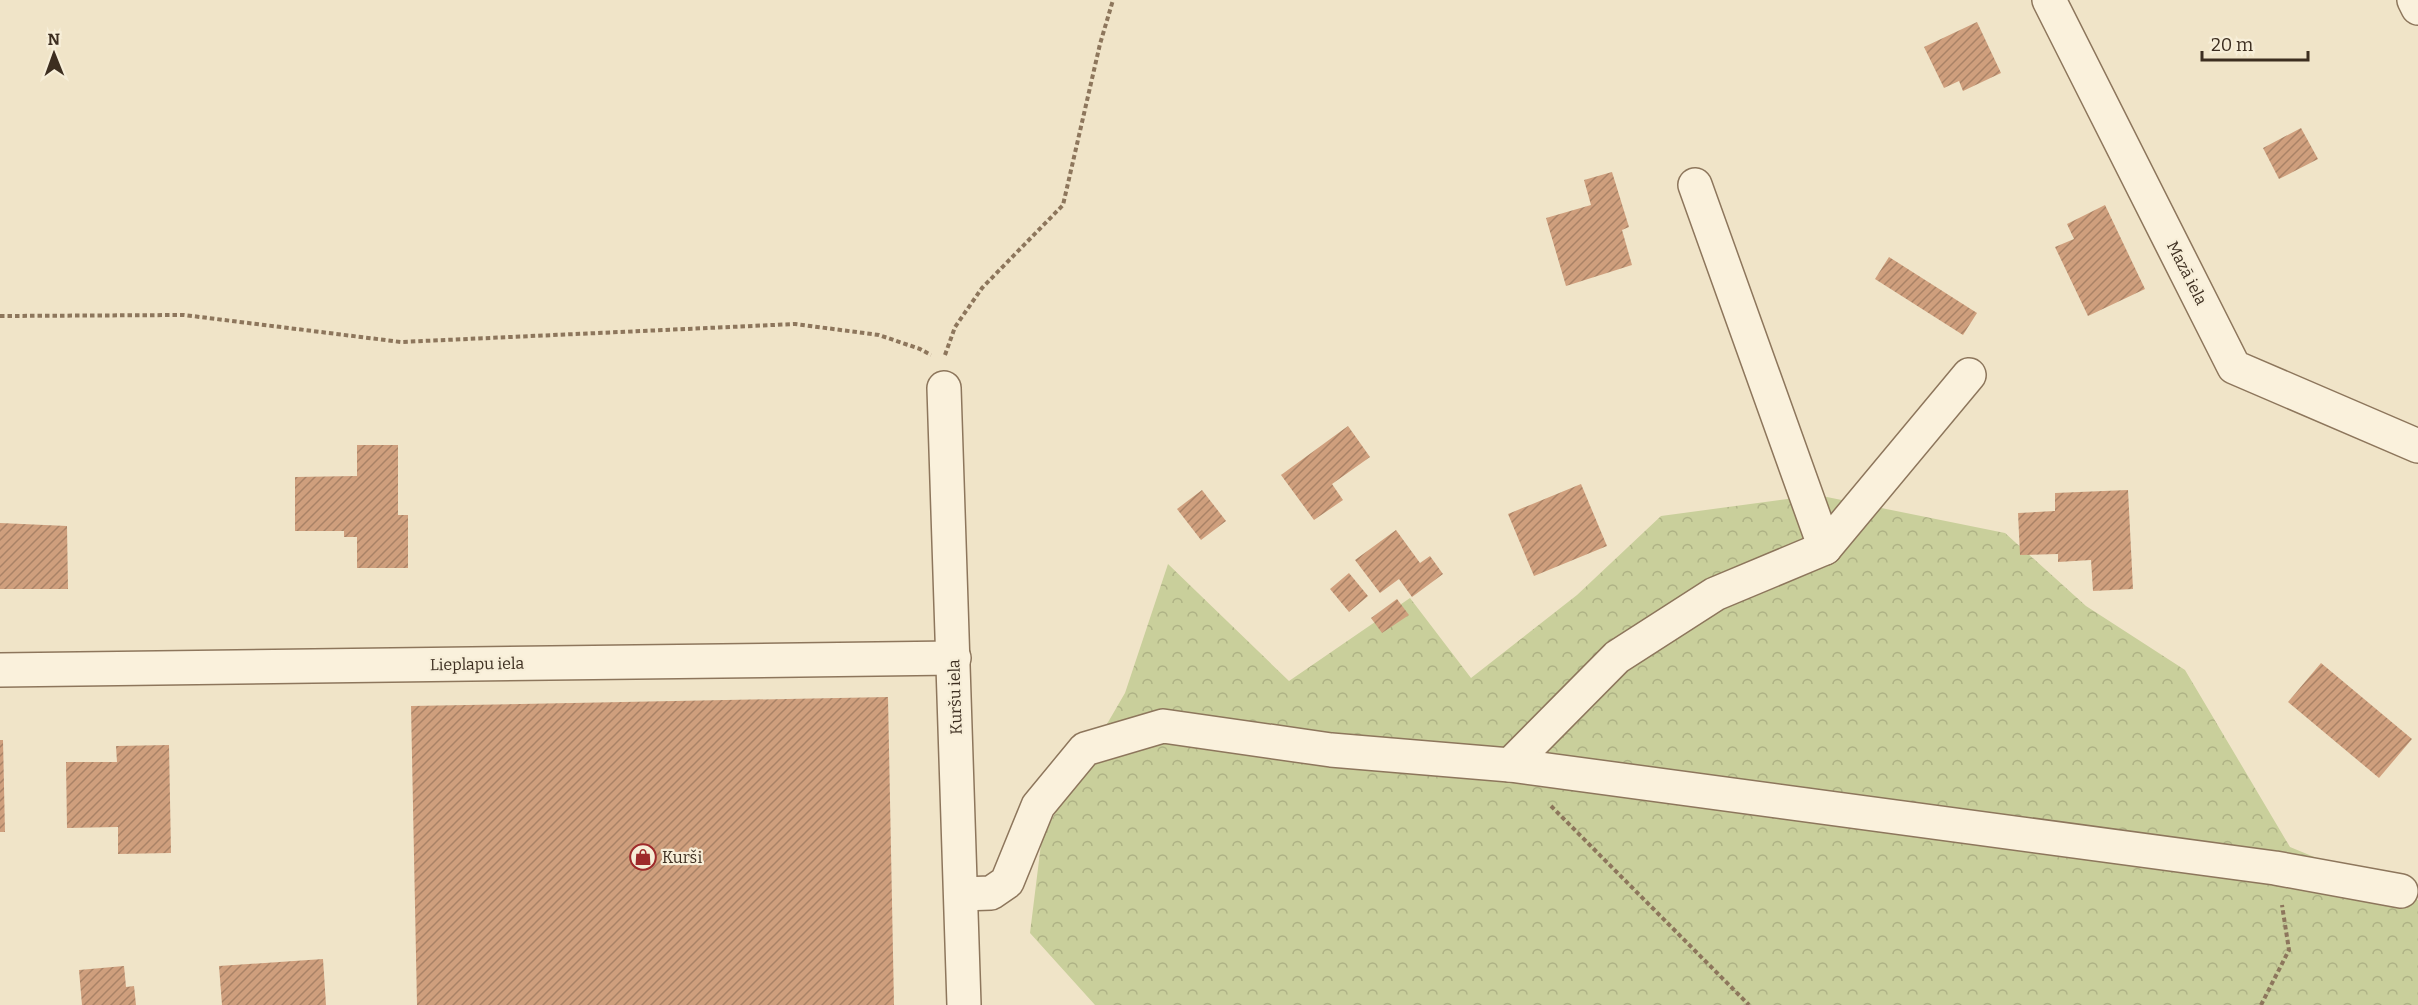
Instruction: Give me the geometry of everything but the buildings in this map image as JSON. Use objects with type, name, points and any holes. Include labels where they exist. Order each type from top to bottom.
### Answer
[{"type":"street","name":"Mazā iela","points":[[2049,0],[2234,367],[2418,446]]},
{"type":"street","points":[[2414,0],[2418,8]]},
{"type":"street","points":[[1695,185],[1825,548]]},
{"type":"street","name":"Kuršu iela","points":[[943,375],[964,1005]]},
{"type":"street","points":[[1510,765],[1617,657],[1715,594],[1825,548],[1969,375]]},
{"type":"street","name":"Lieplapu iela","points":[[0,670],[954,658]]},
{"type":"street","points":[[961,894],[991,893],[1007,882],[1038,806],[1085,749],[1163,726],[1331,750],[1510,765],[2275,868],[2401,891]]},
{"type":"path","points":[[943,375],[955,327],[982,288],[1064,205],[1100,44],[1113,0]]},
{"type":"path","points":[[0,316],[184,315],[401,342],[795,324],[879,335],[920,349],[943,375]]},
{"type":"path","points":[[1510,765],[1749,1005]]},
{"type":"path","points":[[2262,1005],[2289,950],[2275,868]]},
{"type":"green space","points":[[1817,495],[2005,533],[2086,606],[2185,670],[2290,847],[2418,900],[2418,1005],[1095,1005],[1030,933],[1042,836],[1125,693],[1168,564],[1289,681],[1410,598],[1471,678],[1577,595],[1661,516]]},
{"type":"place","name":"Kurši","points":[[643,857]]}]
